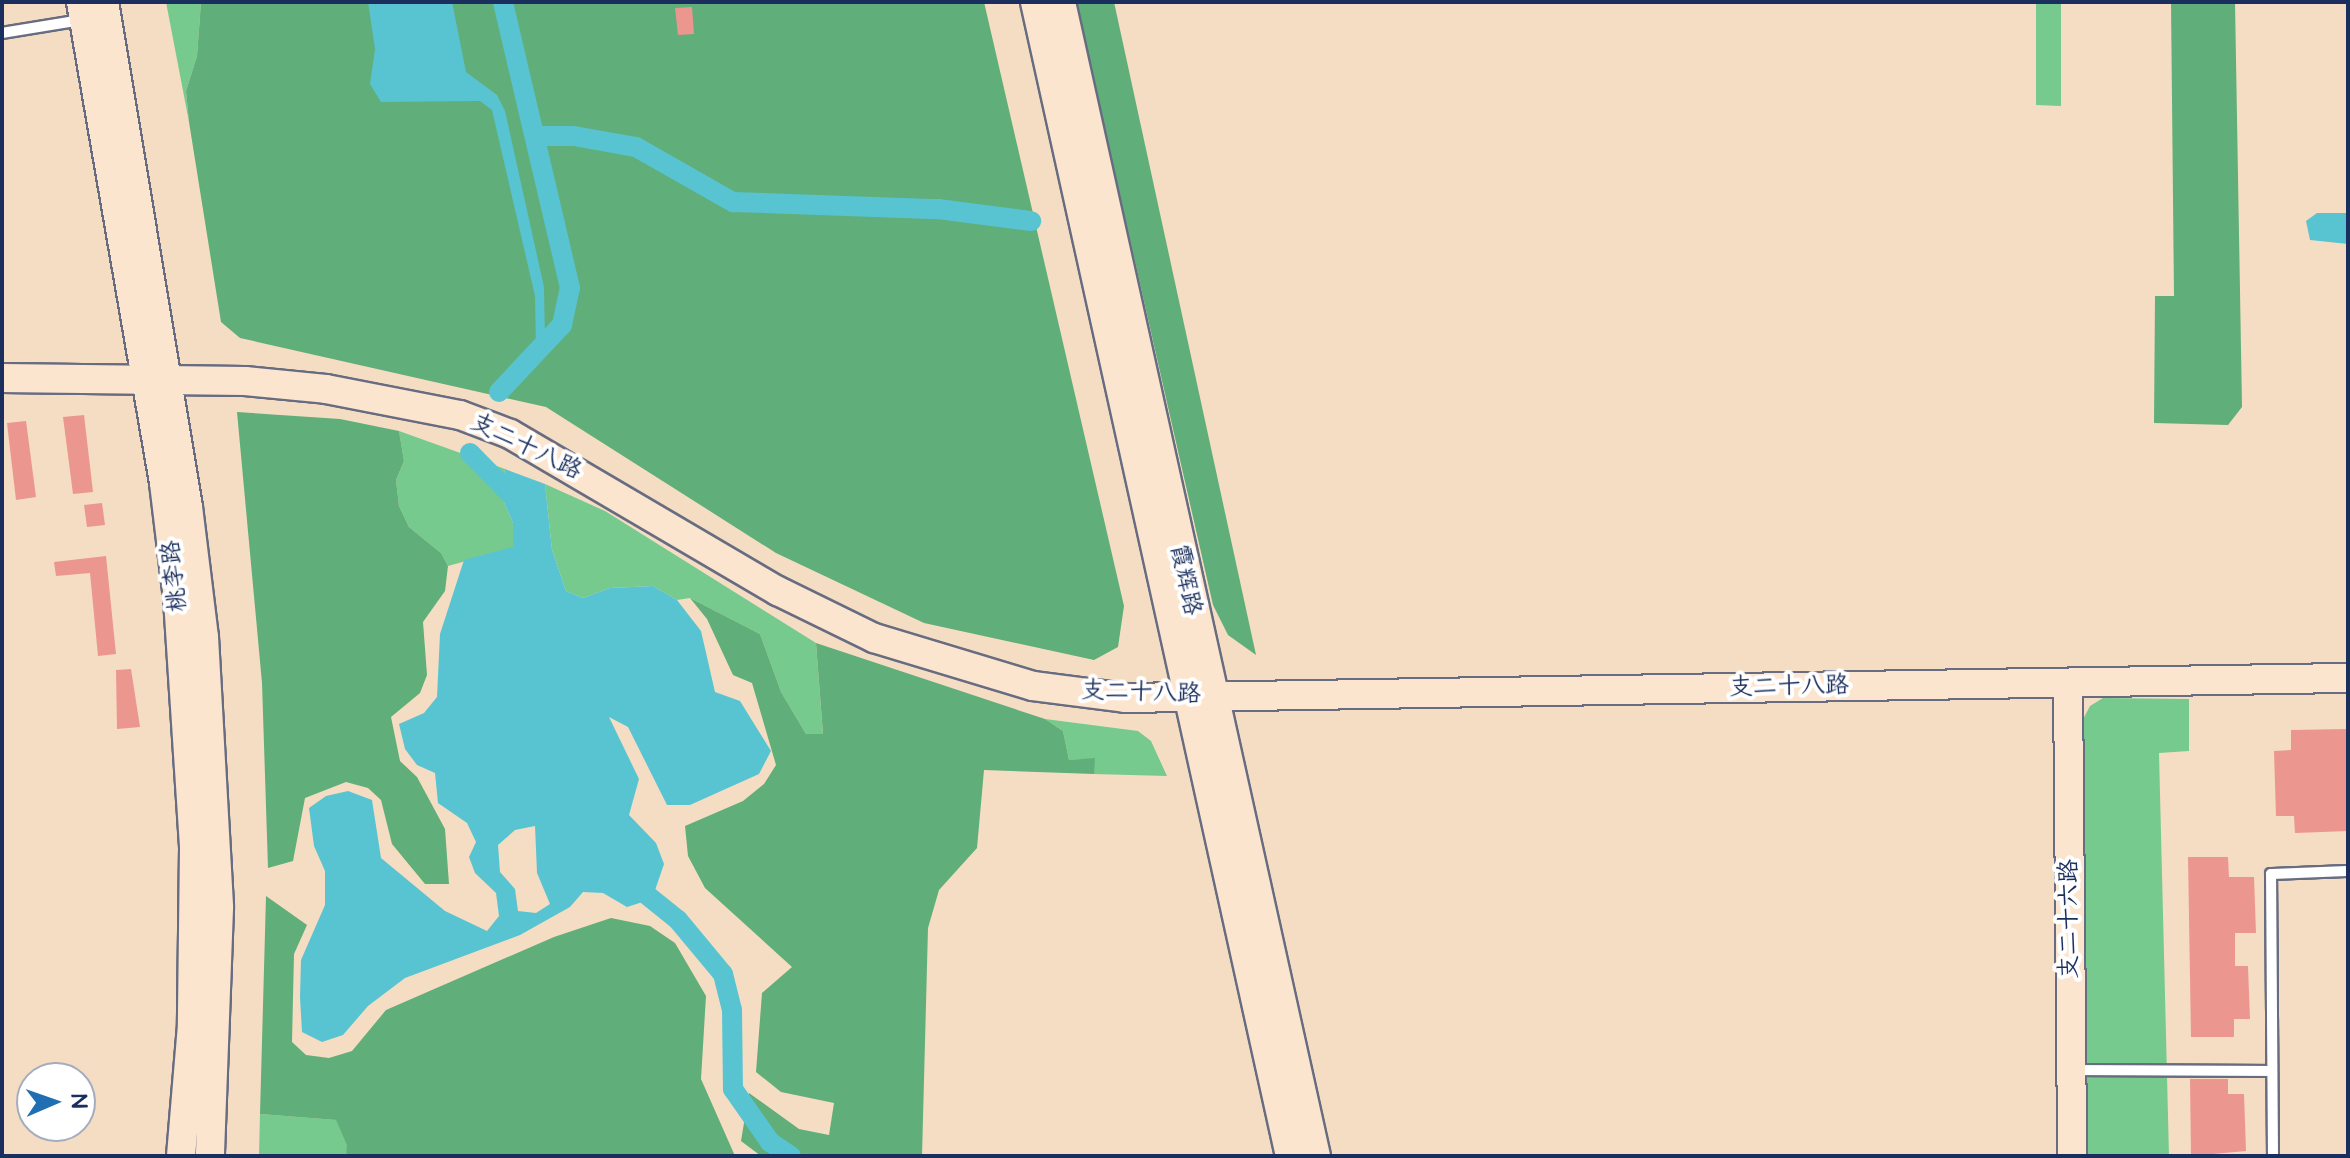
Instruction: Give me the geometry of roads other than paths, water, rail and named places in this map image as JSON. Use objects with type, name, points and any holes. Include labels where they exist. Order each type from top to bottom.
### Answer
[{"type":"street","name":"霞辉路","points":[[1035,2],[1199,697],[1292,1110],[1316,1156]]},
{"type":"street","name":"霞辉路","points":[[1061,2],[1199,697]]},
{"type":"street","name":"桃李路","points":[[94,10],[156,379],[202,623],[219,908],[216,1080],[210,1156]]},
{"type":"street","name":"支二十八路","points":[[2,378],[156,379],[326,389],[460,415],[510,434],[778,591],[874,638],[1033,686],[1125,698],[2348,678]]},
{"type":"street","name":"桃李路","points":[[156,379],[178,599],[191,778],[192,1025],[181,1156]]},
{"type":"street","name":"支二十六路","points":[[2068,683],[2072,1156]]},
{"type":"street","name":"霞辉路","points":[[1290,1156],[1292,1110]]},
{"type":"street","points":[[1281,1156],[1292,1110]]},
{"type":"street","points":[[1292,1110],[1324,1156]]},
{"type":"lane","points":[[2,33],[94,10]]},
{"type":"lane","points":[[2273,1156],[2271,874],[2348,871]]},
{"type":"lane","points":[[2071,1070],[2272,1071]]},
{"type":"water","points":[[368,2],[452,2],[466,72],[497,95],[505,111],[544,287],[545,342],[536,352],[535,296],[492,110],[480,101],[381,102],[370,84],[375,49]]},
{"type":"water","points":[[2317,213],[2348,213],[2348,244],[2310,240],[2306,221]]},
{"type":"water","points":[[505,469],[545,484],[552,550],[566,591],[583,598],[610,588],[653,586],[677,600],[701,631],[715,692],[740,701],[771,751],[759,774],[690,805],[667,805],[628,727],[609,717],[639,779],[629,815],[656,843],[664,864],[652,899],[627,907],[603,893],[583,892],[570,907],[520,935],[405,978],[368,1006],[343,1035],[322,1042],[302,1032],[300,997],[301,960],[325,905],[325,871],[314,846],[309,808],[326,796],[348,791],[372,800],[381,858],[445,911],[487,931],[499,916],[496,893],[475,873],[469,857],[476,842],[467,823],[438,803],[435,773],[417,765],[405,749],[399,724],[424,713],[437,697],[440,634],[464,560],[513,547],[513,523],[500,493]],"holes":[[[535,826],[537,873],[550,904],[536,913],[518,911],[515,889],[500,872],[498,845],[515,830]]]},
{"type":"waterway","points":[[499,392],[562,325],[570,288],[503,2]]},
{"type":"waterway","points":[[536,136],[574,136],[636,147],[733,202],[938,209],[1031,221]]},
{"type":"waterway","points":[[470,453],[517,501]]},
{"type":"waterway","points":[[632,883],[678,920],[723,974],[732,1010],[733,1089],[770,1142],[791,1156]]}]
